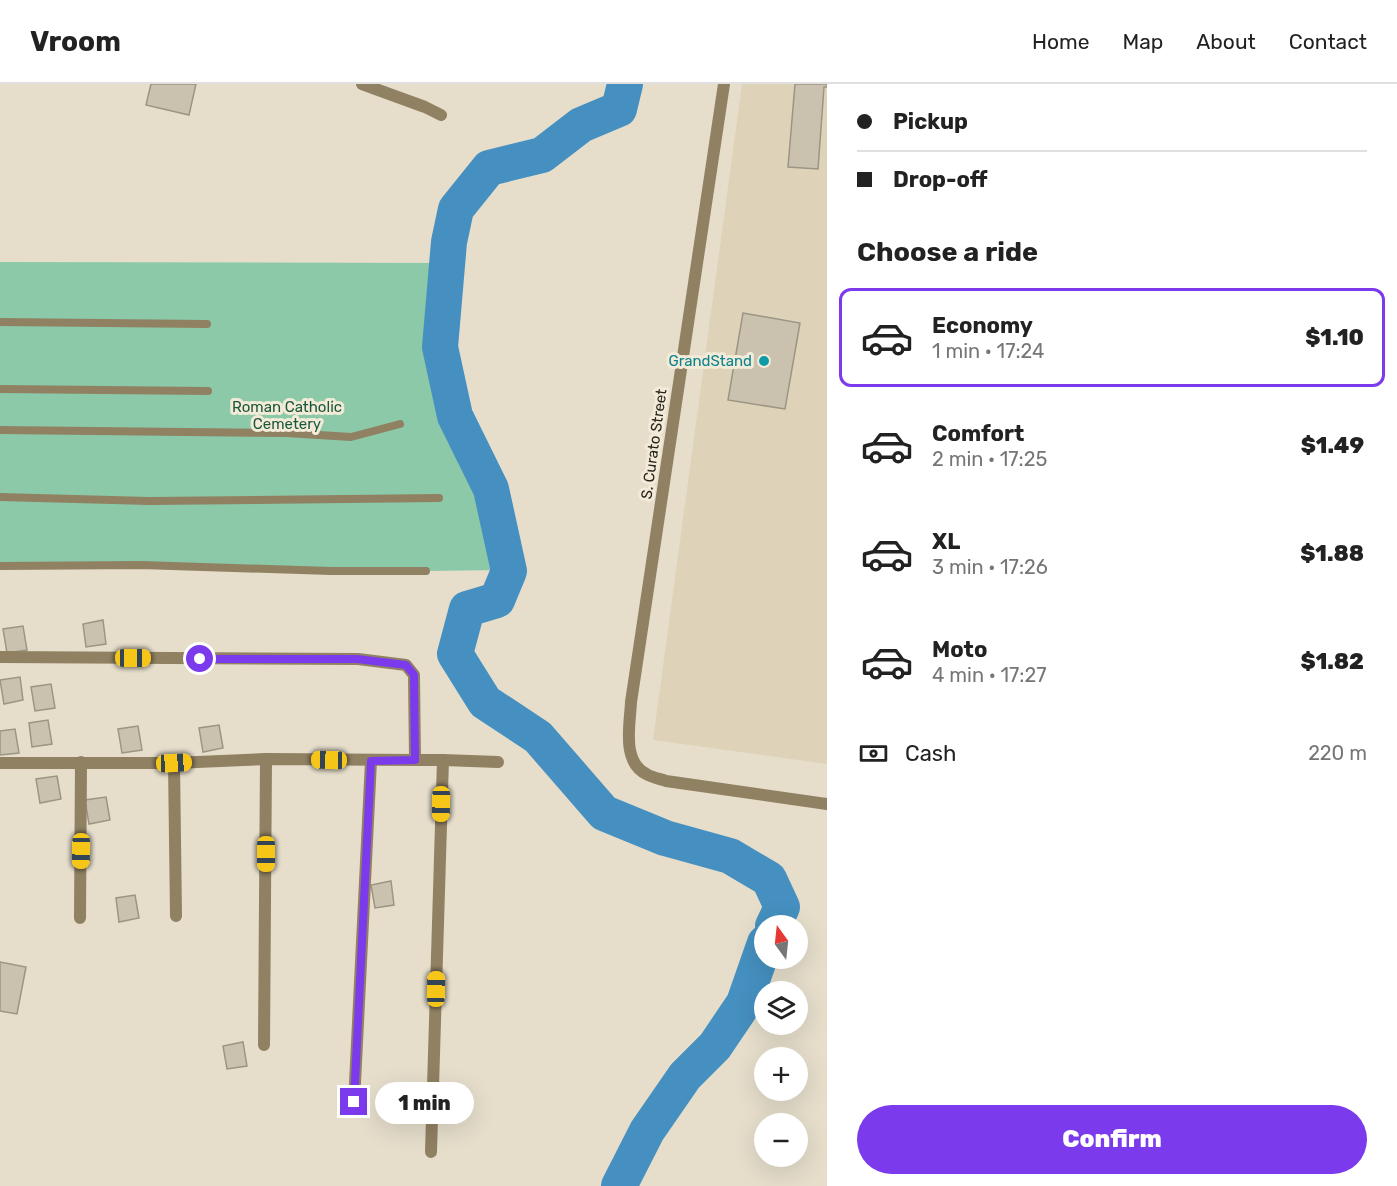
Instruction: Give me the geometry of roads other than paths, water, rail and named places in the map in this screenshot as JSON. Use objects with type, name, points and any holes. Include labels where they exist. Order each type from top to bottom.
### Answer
[{"type":"street","points":[[390,94],[401,84]]},
{"type":"street","name":"S. Curato Street","points":[[724,84],[631,702],[628,743],[636,765],[647,775],[666,781],[827,804]]},
{"type":"street","points":[[364,85],[441,115]]},
{"type":"street","points":[[0,657],[357,659],[406,665],[414,675],[415,760]]},
{"type":"street","points":[[264,1044],[266,759]]},
{"type":"street","points":[[0,763],[174,763],[266,759],[498,762]]},
{"type":"street","points":[[431,1152],[443,760]]},
{"type":"street","points":[[354,1102],[371,761]]},
{"type":"street","points":[[80,918],[81,762]]},
{"type":"street","points":[[174,763],[176,916]]},
{"type":"lane","points":[[0,322],[207,324]]},
{"type":"lane","points":[[0,389],[208,391]]},
{"type":"lane","points":[[0,430],[286,433],[351,437],[400,424]]},
{"type":"lane","points":[[0,497],[149,501],[439,498]]},
{"type":"lane","points":[[0,566],[141,565],[331,571],[426,571]]},
{"type":"waterway","points":[[625,84],[619,109],[581,125],[542,155],[489,168],[456,209],[449,242],[440,347],[455,416],[491,489],[509,571],[497,600],[467,609],[455,654],[485,702],[538,737],[604,813],[665,838],[730,856],[769,879],[782,907],[778,915]]},
{"type":"waterway","points":[[619,1186],[647,1131],[685,1076],[715,1046],[744,1003],[756,969]]},
{"type":"place","name":"GrandStand","points":[[764,361]]},
{"type":"park label","name":"Roman Catholic Cemetery","points":[[287,416]]}]
